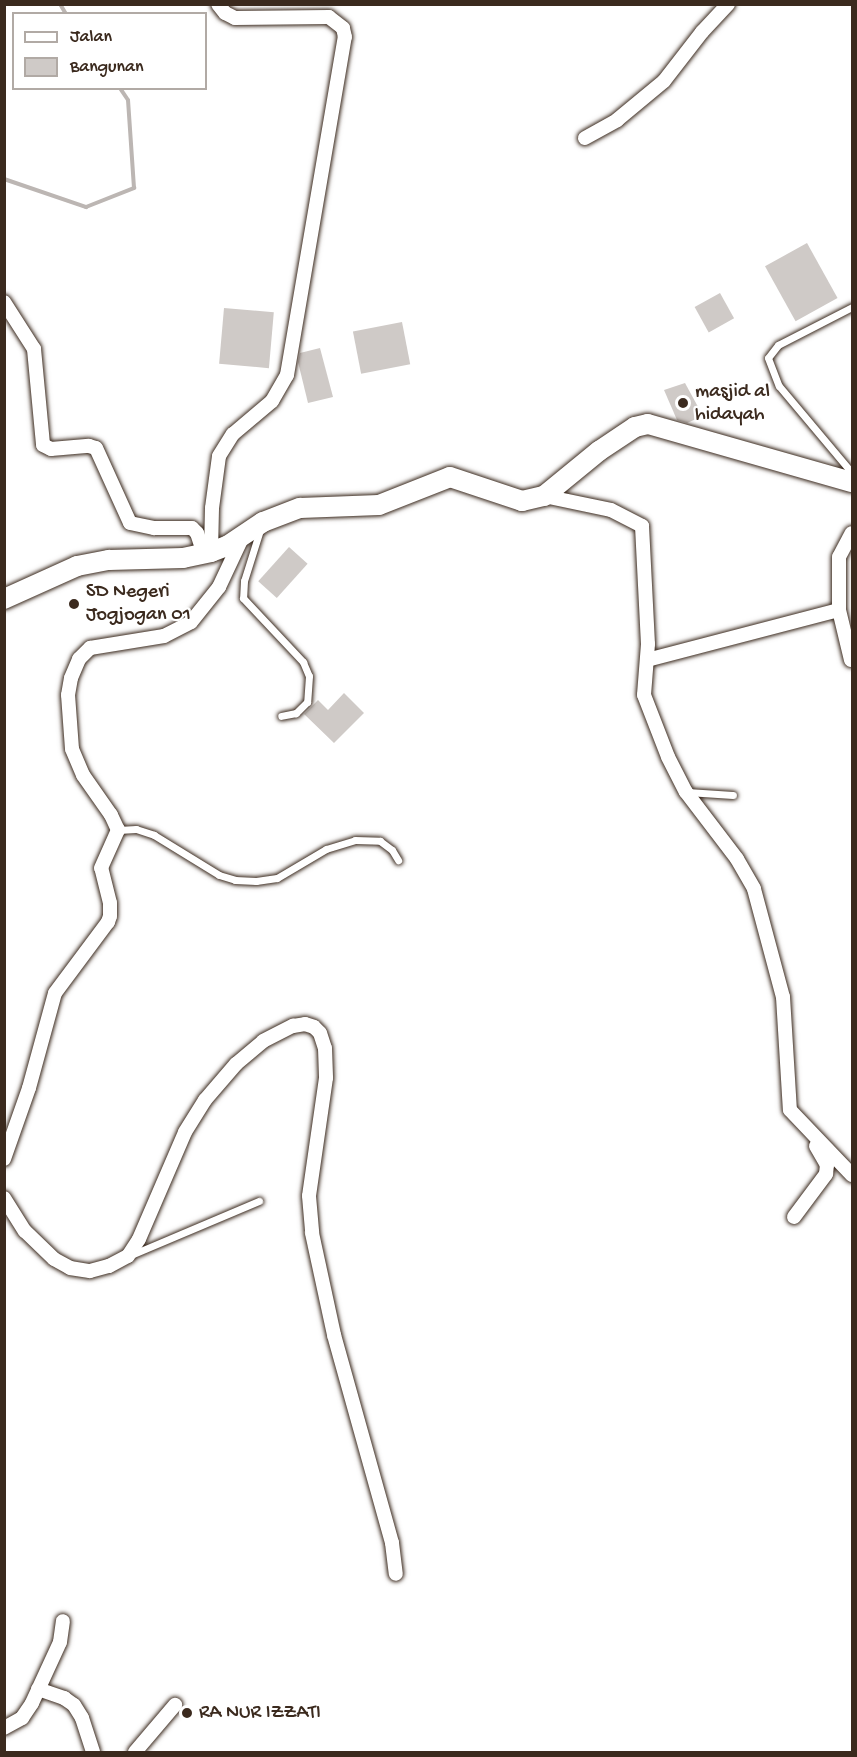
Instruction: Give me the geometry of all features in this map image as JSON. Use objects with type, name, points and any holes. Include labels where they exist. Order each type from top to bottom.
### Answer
[{"type":"street","points":[[207,553],[219,456],[233,434],[272,401],[283,386],[290,367],[345,37],[343,28],[329,17],[235,18],[225,14],[218,4]]},
{"type":"street","points":[[585,138],[617,120],[664,81],[702,32],[728,4]]},
{"type":"street","points":[[4,302],[34,349],[43,445],[51,449],[87,446],[96,448],[130,523],[154,528],[192,528],[207,553]]},
{"type":"street","points":[[544,496],[599,451],[635,427],[648,424],[852,482]]},
{"type":"street","points":[[4,599],[14,589],[91,562],[135,558],[183,558],[207,553],[227,546],[263,522],[305,507],[379,505],[450,477],[522,501],[544,496],[617,513],[642,526],[647,660],[644,695],[668,757],[686,792],[737,859],[754,889],[783,997],[790,1110],[852,1175]]},
{"type":"street","points":[[850,660],[839,610],[839,557],[852,533]]},
{"type":"street","points":[[4,1159],[29,1088],[54,993],[108,922],[110,903],[101,868],[118,830],[111,814],[83,775],[72,748],[68,695],[77,663],[87,651],[98,645],[164,636],[192,622],[219,587],[243,536]]},
{"type":"street","points":[[647,660],[839,610]]},
{"type":"street","points":[[4,1198],[25,1231],[54,1259],[70,1268],[90,1271],[109,1266],[128,1256],[139,1239],[185,1132],[205,1100],[236,1065],[263,1041],[292,1026],[305,1024],[314,1027],[320,1033],[325,1048],[326,1078],[309,1196],[312,1233],[333,1335],[392,1543],[396,1574]]},
{"type":"street","points":[[794,1217],[826,1173],[827,1165],[816,1148],[815,1138]]},
{"type":"street","points":[[4,1728],[22,1718],[38,1689],[60,1642],[63,1621]]},
{"type":"street","points":[[38,1689],[64,1698],[74,1705],[82,1718],[93,1752]]},
{"type":"street","points":[[135,1752],[175,1706]]},
{"type":"lane","points":[[852,307],[778,345],[768,358],[779,386],[852,473]]},
{"type":"lane","points":[[263,522],[250,558],[242,596],[245,602],[303,662],[310,682],[308,698],[303,707],[292,715],[281,716]]},
{"type":"lane","points":[[686,792],[733,795]]},
{"type":"lane","points":[[118,830],[136,829],[154,835],[210,870],[235,880],[256,881],[277,878],[326,849],[355,840],[380,841],[392,850],[398,860]]},
{"type":"lane","points":[[128,1256],[259,1201]]},
{"type":"building","points":[[807,243],[838,298],[796,321],[765,266]]},
{"type":"building","points":[[720,293],[734,318],[709,332],[695,307]]},
{"type":"building","points":[[224,308],[274,312],[269,368],[219,364]]},
{"type":"building","points":[[402,322],[410,364],[361,374],[353,332]]},
{"type":"building","points":[[320,348],[333,397],[308,403],[298,362],[300,353]]},
{"type":"building","name":"masjid al hidayah","points":[[685,383],[703,416],[687,423],[677,420],[664,390]]},
{"type":"building","points":[[289,547],[308,564],[277,598],[258,581]]},
{"type":"building","points":[[344,693],[364,713],[334,743],[304,714],[318,700],[328,710]]},
{"type":"waterway","points":[[60,4],[65,12]]},
{"type":"waterway","points":[[4,179],[86,207],[134,188],[128,100],[121,90]]},
{"type":"place","name":"masjid al hidayah","points":[[683,403]]},
{"type":"place","name":"SD Negeri Jogjogan 01","points":[[74,604]]},
{"type":"place","name":"RA NUR IZZATI","points":[[187,1713]]}]
